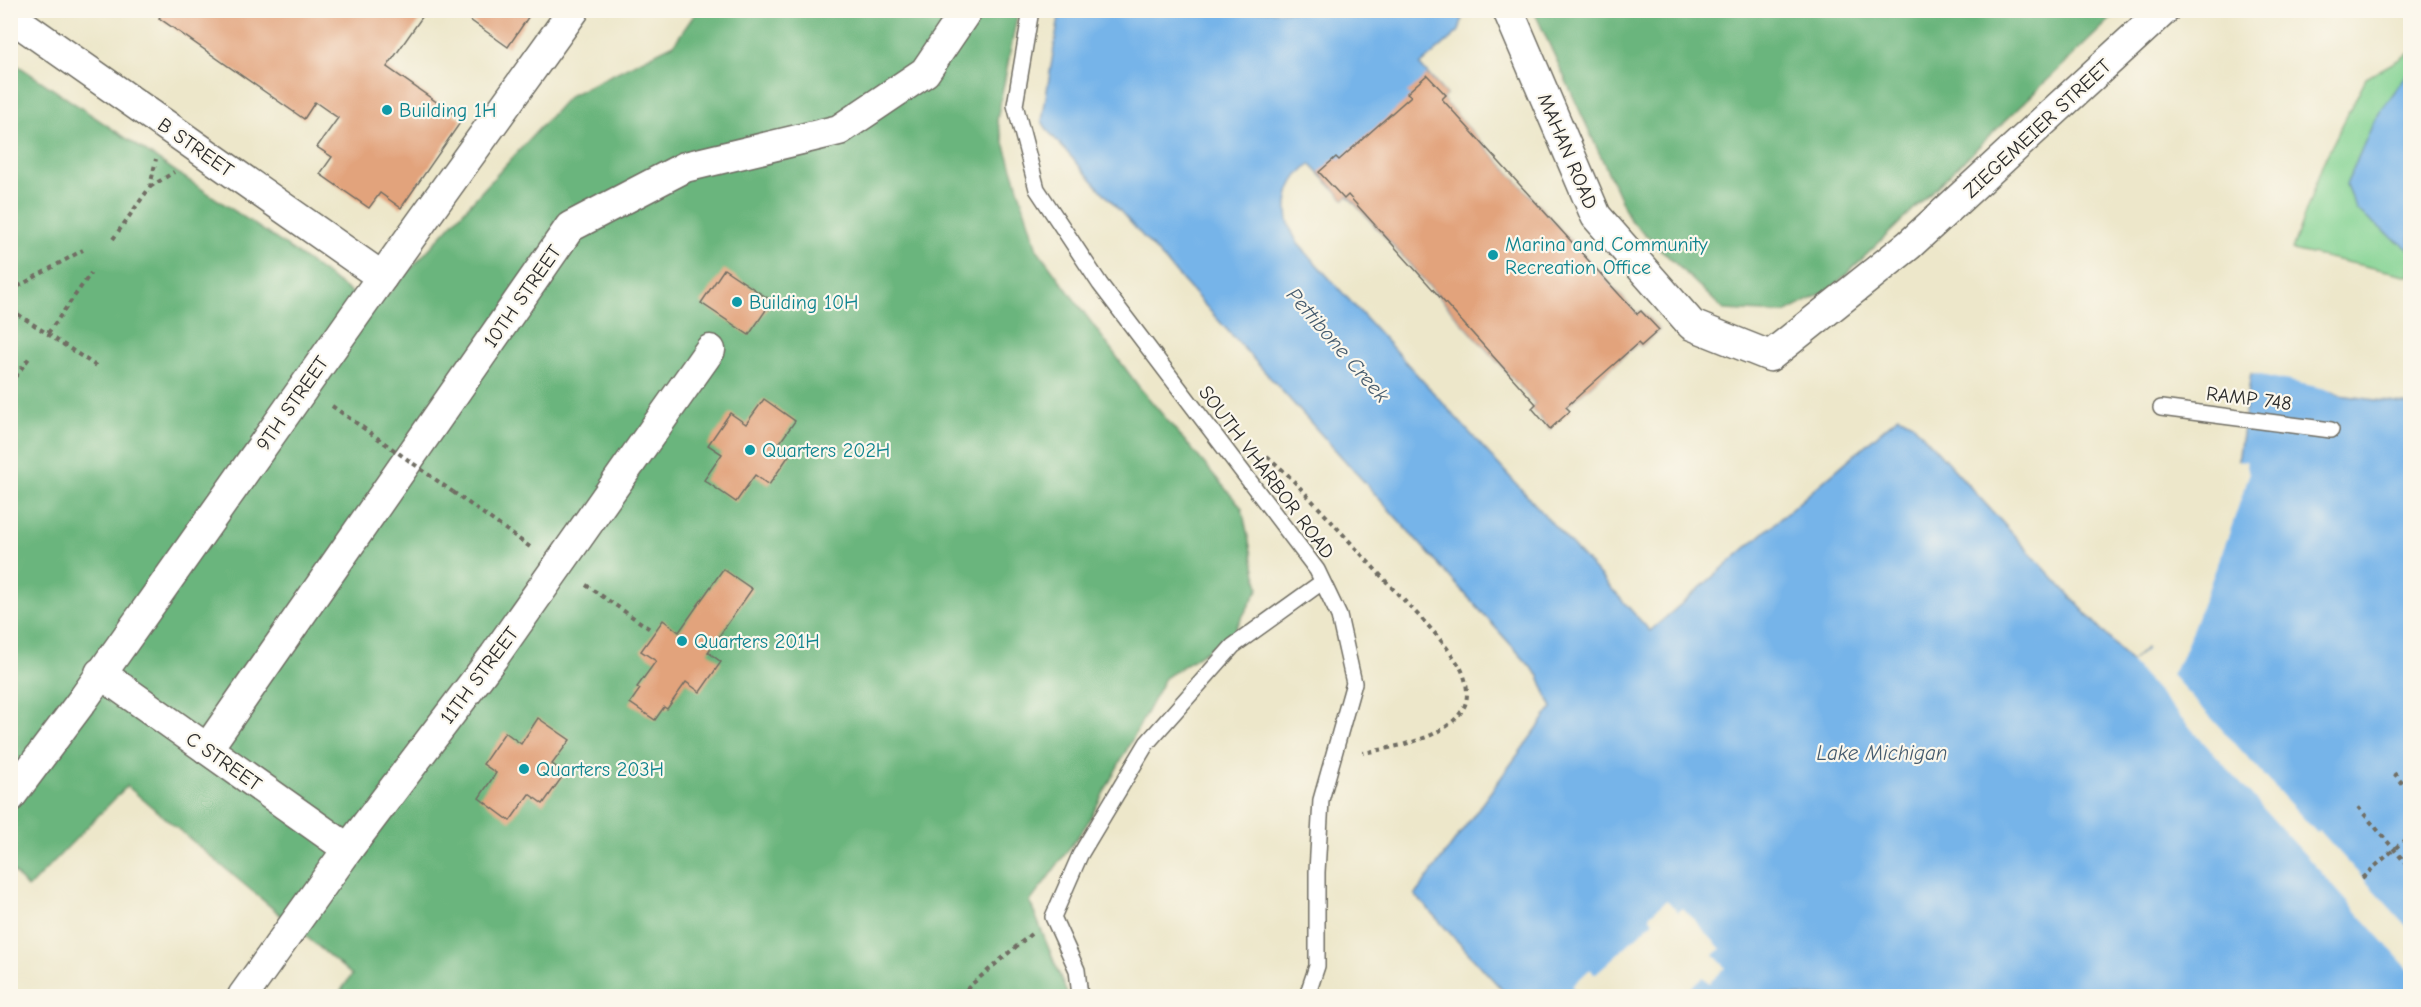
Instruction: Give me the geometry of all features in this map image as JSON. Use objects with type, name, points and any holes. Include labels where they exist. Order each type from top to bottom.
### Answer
[{"type":"street","name":"9TH STREET","points":[[10,797],[574,10]]},
{"type":"street","name":"10TH STREET","points":[[207,748],[570,227],[685,167],[839,130],[925,72],[967,10]]},
{"type":"street","name":"MAHAN ROAD","points":[[1508,10],[1596,216],[1692,324],[1770,356],[1909,245]]},
{"type":"street","name":"ZIEGEMEIER STREET","points":[[1909,245],[2164,10]]},
{"type":"street","name":"B STREET","points":[[10,16],[382,277]]},
{"type":"street","name":"11TH STREET","points":[[243,996],[348,849],[495,655],[710,350]]},
{"type":"street","name":"C STREET","points":[[100,673],[348,849]]},
{"type":"lane","name":"SOUTH VHARBOR ROAD","points":[[1031,10],[1015,105],[1037,189],[1100,284],[1317,570],[1339,616],[1354,683],[1321,800],[1317,872],[1317,966],[1307,996]]},
{"type":"lane","name":"RAMP 748","points":[[2161,408],[2331,430]]},
{"type":"lane","points":[[1080,996],[1077,970],[1053,917],[1080,855],[1147,743],[1233,646],[1322,582]]},
{"type":"path","points":[[150,187],[157,155]]},
{"type":"path","points":[[113,239],[150,187],[178,169]]},
{"type":"path","points":[[10,291],[83,250]]},
{"type":"path","points":[[47,333],[91,273]]},
{"type":"path","points":[[10,309],[96,366]]},
{"type":"path","points":[[10,384],[29,358]]},
{"type":"path","points":[[362,427],[534,550]]},
{"type":"path","points":[[581,582],[650,629]]},
{"type":"path","points":[[2394,773],[2410,793]]},
{"type":"path","points":[[2358,807],[2410,868]]},
{"type":"path","points":[[2362,878],[2410,835]]},
{"type":"path","points":[[960,996],[1053,917]]},
{"type":"green space","points":[[697,11],[1018,11],[997,120],[1037,249],[1139,387],[1242,508],[1259,588],[1233,633],[1165,678],[1087,824],[1030,902],[1068,996],[337,996],[352,975],[127,786],[28,888],[11,869],[11,61],[288,247],[374,309],[569,96],[674,44]]},
{"type":"green space","points":[[1534,11],[2119,11],[1832,288],[1785,313],[1724,310],[1630,220]]},
{"type":"green space","points":[[2410,53],[2410,276],[2292,250],[2323,163],[2366,78]]},
{"type":"water","name":"Lake Michigan","points":[[1060,11],[1457,11],[1462,20],[1459,31],[1420,65],[1446,95],[1442,99],[1637,314],[1641,311],[1659,330],[1641,346],[1638,343],[1566,407],[1550,429],[1532,408],[1536,404],[1348,196],[1344,199],[1310,164],[1301,172],[1289,192],[1287,214],[1290,226],[1301,247],[1650,631],[1899,416],[1912,423],[2131,662],[2159,635],[2232,479],[2239,455],[2251,373],[2310,378],[2340,395],[2410,405],[2410,996],[1508,996],[1415,895],[1552,708],[1539,676],[1048,131],[1042,121]]},
{"type":"water","points":[[2410,70],[2410,250],[2357,211],[2346,185],[2375,119]]},
{"type":"pier","points":[[2251,370],[2310,375],[2338,390],[2251,373],[2249,372]]},
{"type":"pier","points":[[2234,460],[2246,461],[2249,475],[2181,659],[2171,674],[2410,930],[2410,971],[2131,662],[2147,649],[2145,646],[2156,634],[2195,545],[2229,478]]},
{"type":"pier","points":[[1667,900],[1678,912],[1683,908],[1721,949],[1714,955],[1726,968],[1709,983],[1703,977],[1681,996],[1567,996],[1575,989],[1572,986],[1590,969],[1595,974],[1653,922],[1649,916]]},
{"type":"building","name":"Building 1H","points":[[165,10],[427,10],[387,67],[462,120],[401,208],[380,193],[369,208],[320,174],[332,157],[317,147],[338,118],[315,102],[304,119],[159,18]]},
{"type":"building","name":"Building 1H","points":[[456,10],[533,10],[508,47]]},
{"type":"building","name":"Marina and Community Recreation Office","points":[[1427,75],[1446,95],[1442,99],[1637,314],[1641,311],[1659,330],[1641,346],[1638,343],[1566,407],[1570,411],[1550,429],[1532,408],[1536,404],[1348,195],[1344,199],[1319,172],[1336,157],[1339,160],[1411,96],[1407,93]]},
{"type":"building","name":"Building 10H","points":[[724,269],[772,301],[749,335],[701,303]]},
{"type":"building","name":"Quarters 202H","points":[[764,399],[795,421],[778,445],[790,454],[769,485],[755,475],[736,502],[704,480],[722,454],[708,445],[730,413],[746,424]]},
{"type":"building","name":"Quarters 201H","points":[[723,569],[752,589],[708,652],[721,662],[700,692],[686,682],[667,709],[664,707],[655,720],[630,703],[640,689],[637,687],[656,661],[641,651],[663,620],[679,632]]},
{"type":"building","name":"Quarters 203H","points":[[538,718],[570,740],[552,764],[565,773],[543,804],[529,794],[510,821],[479,798],[496,773],[483,764],[505,732],[521,744]]},
{"type":"place","name":"Building 1H","points":[[387,110]]},
{"type":"place","name":"Marina and Community Recreation Office","points":[[1493,255]]},
{"type":"place","name":"Building 10H","points":[[737,302]]},
{"type":"place","name":"Quarters 202H","points":[[750,450]]},
{"type":"place","name":"Quarters 201H","points":[[682,641]]},
{"type":"place","name":"Quarters 203H","points":[[524,769]]},
{"type":"water label","name":"Pettibone Creek","points":[[1338,345]]}]
